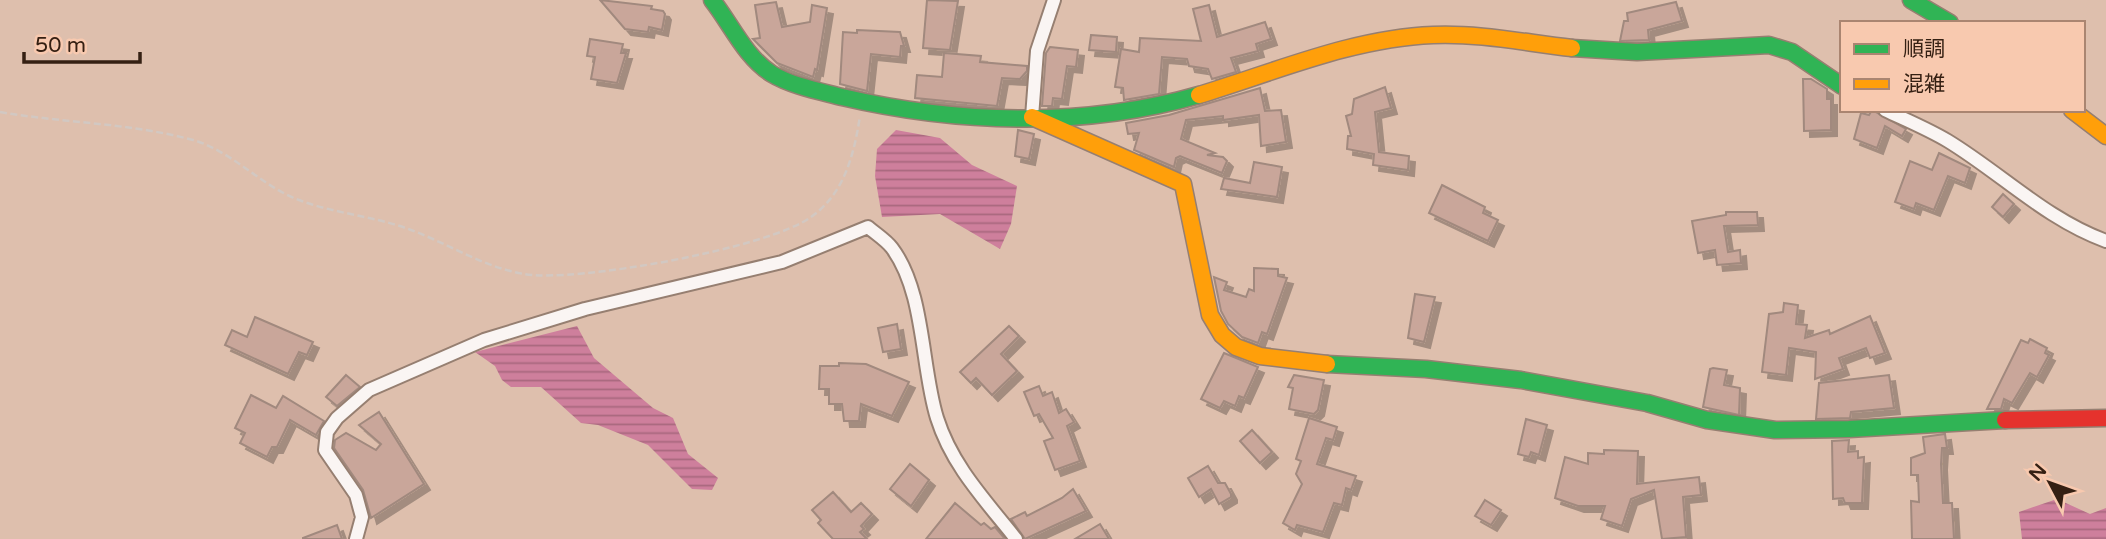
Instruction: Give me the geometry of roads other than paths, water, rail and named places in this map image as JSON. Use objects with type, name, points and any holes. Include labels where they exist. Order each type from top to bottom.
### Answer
[{"type":"street","points":[[712,0],[753,59],[774,76],[862,102],[943,114],[1032,117],[1125,112],[1157,106],[1338,50],[1411,36],[1470,37],[1619,52],[1769,45],[1792,52],[1840,85]]},
{"type":"street","points":[[1032,117],[1037,51],[1054,0]]},
{"type":"street","points":[[1911,0],[1947,21]]},
{"type":"street","points":[[1889,112],[1947,141],[2039,208],[2081,232],[2106,241]]},
{"type":"street","points":[[2075,112],[2106,136]]},
{"type":"street","points":[[1032,117],[1183,184],[1210,315],[1217,331],[1240,349],[1271,357],[1427,369],[1575,387],[1678,410],[1692,416],[1758,428],[1807,431],[1998,419],[2106,418]]},
{"type":"street","points":[[356,539],[362,517],[356,495],[325,450],[327,432],[337,418],[369,390],[484,340],[585,309],[782,262],[868,227],[891,246],[903,266],[912,295],[937,417],[947,443],[965,476],[1016,539]]}]
